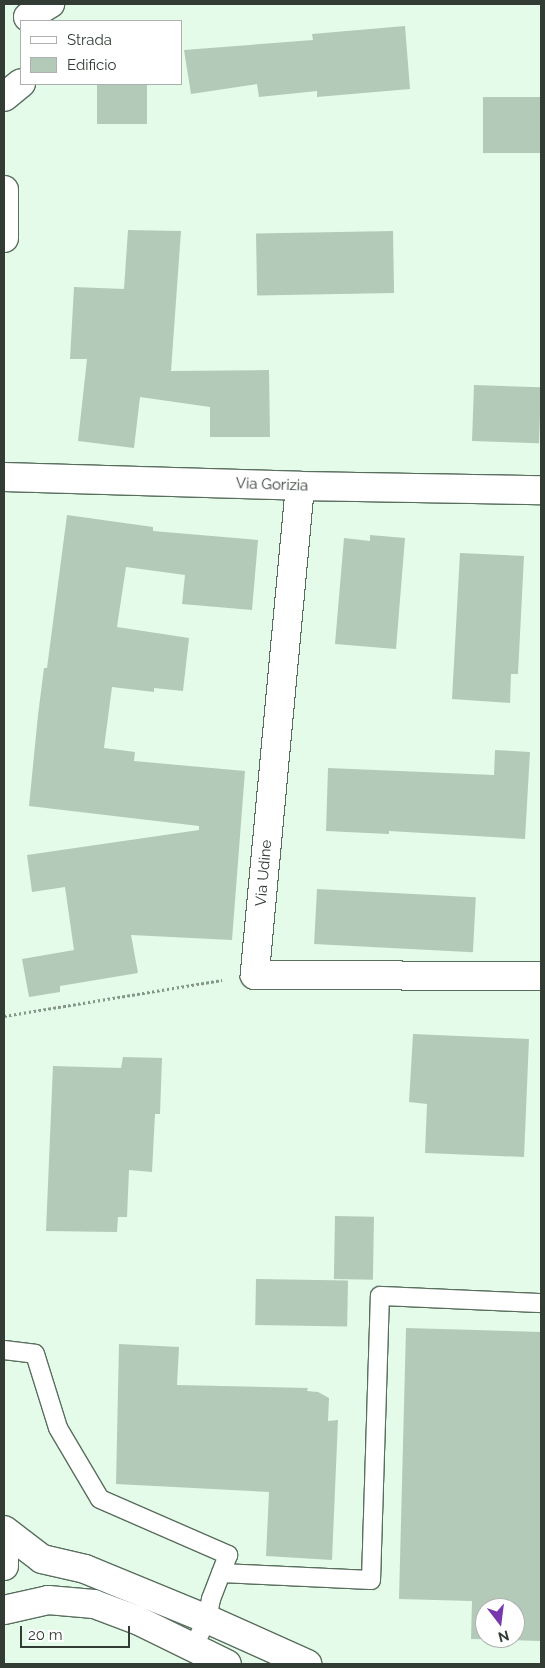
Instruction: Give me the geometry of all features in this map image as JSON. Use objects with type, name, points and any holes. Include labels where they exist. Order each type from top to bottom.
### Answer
[{"type":"street","points":[[4,97],[20,84]]},
{"type":"street","points":[[4,190],[4,238]]},
{"type":"street","name":"Via Gorizia","points":[[4,476],[300,486],[541,490]]},
{"type":"street","name":"Via Udine","points":[[255,975],[300,486]]},
{"type":"street","points":[[255,975],[541,976]]},
{"type":"street","points":[[4,1530],[42,1559],[85,1569],[207,1619],[308,1664]]},
{"type":"street","points":[[4,1551],[4,1566]]},
{"type":"street","points":[[4,1610],[48,1600],[94,1604],[138,1620],[227,1664]]},
{"type":"lane","points":[[221,1573],[371,1580],[380,1296],[541,1303]]},
{"type":"lane","points":[[4,1350],[34,1354],[58,1428],[100,1499],[228,1555],[207,1619],[193,1648]]},
{"type":"path","points":[[4,1016],[255,975]]},
{"type":"building","points":[[405,26],[410,89],[317,97],[317,91],[259,97],[257,84],[191,94],[184,50],[313,40],[312,34]]},
{"type":"building","points":[[97,85],[147,85],[147,124],[97,124]]},
{"type":"building","points":[[483,97],[541,97],[541,153],[483,153]]},
{"type":"building","points":[[128,230],[181,231],[171,371],[269,370],[270,437],[210,437],[210,407],[140,397],[134,448],[78,441],[87,359],[70,359],[74,287],[124,289]]},
{"type":"building","points":[[393,231],[394,293],[257,295],[256,233]]},
{"type":"building","points":[[474,385],[541,387],[539,443],[472,441]]},
{"type":"building","points":[[67,515],[153,527],[153,531],[258,540],[252,610],[182,604],[185,575],[126,567],[117,627],[189,638],[183,691],[154,688],[154,692],[112,687],[104,748],[135,752],[134,761],[245,771],[232,940],[131,935],[138,973],[60,986],[60,992],[29,997],[22,959],[74,950],[65,887],[32,892],[27,855],[199,830],[199,826],[29,806],[44,668],[47,668]]},
{"type":"building","points":[[370,535],[405,538],[396,649],[335,644],[344,538],[370,541]]},
{"type":"building","points":[[460,553],[524,556],[518,674],[511,674],[510,703],[452,699]]},
{"type":"building","points":[[495,750],[530,752],[525,839],[389,831],[389,834],[326,831],[328,768],[494,775]]},
{"type":"building","points":[[317,889],[476,897],[473,952],[314,944]]},
{"type":"building","points":[[413,1034],[529,1039],[524,1157],[425,1153],[427,1104],[409,1102]]},
{"type":"building","points":[[123,1057],[162,1058],[160,1114],[155,1114],[152,1172],[129,1170],[127,1217],[118,1217],[117,1232],[46,1231],[53,1066],[121,1068]]},
{"type":"building","points":[[335,1216],[374,1217],[373,1280],[334,1279]]},
{"type":"building","points":[[256,1279],[348,1281],[347,1327],[255,1325]]},
{"type":"building","points":[[406,1328],[541,1332],[541,1641],[525,1641],[525,1598],[475,1598],[475,1639],[471,1639],[472,1601],[399,1599]]},
{"type":"building","points":[[119,1344],[179,1347],[177,1385],[308,1388],[307,1391],[318,1392],[329,1398],[328,1421],[338,1420],[332,1560],[266,1556],[269,1492],[116,1484]]}]
